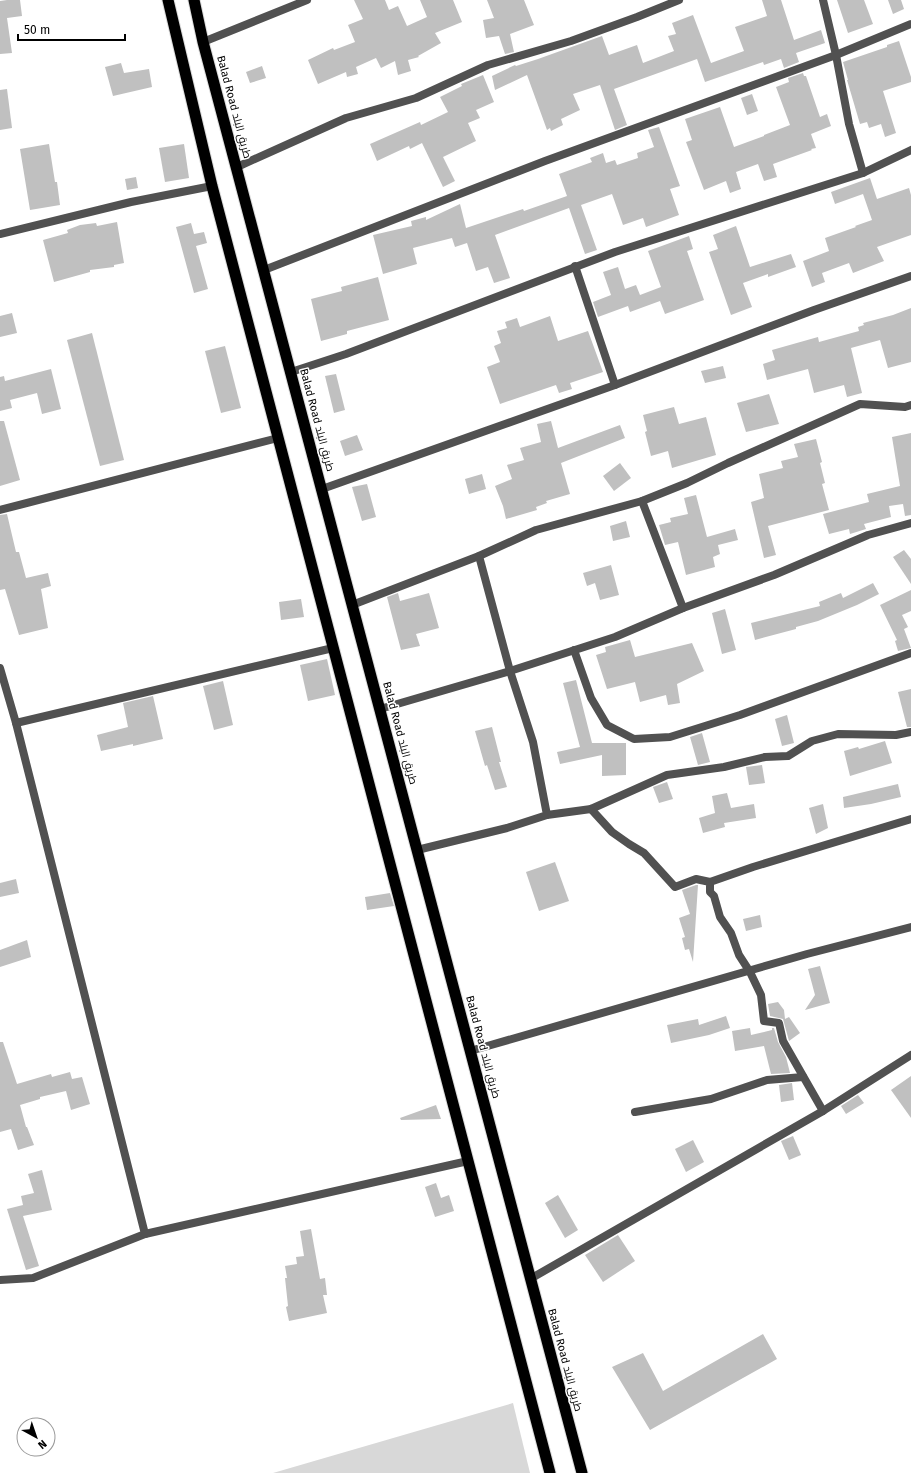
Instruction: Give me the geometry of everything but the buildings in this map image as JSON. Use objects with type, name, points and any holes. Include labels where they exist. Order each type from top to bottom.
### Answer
[{"type":"highway","points":[[168,0],[212,186],[550,1473]]},
{"type":"highway","name":"Balad Road طريق البلد","points":[[194,0],[203,42],[582,1473]]},
{"type":"street","points":[[203,42],[307,0]]},
{"type":"street","points":[[237,167],[346,118],[416,98],[488,65],[571,41],[679,0]]},
{"type":"street","points":[[823,0],[836,55],[849,124],[863,173]]},
{"type":"street","points":[[264,270],[545,161],[836,55],[911,24]]},
{"type":"street","points":[[291,372],[346,354],[615,252],[863,173],[911,150]]},
{"type":"street","points":[[0,234],[131,202],[212,186]]},
{"type":"street","points":[[575,266],[615,385]]},
{"type":"street","points":[[322,489],[615,385],[814,310],[911,276]]},
{"type":"street","points":[[352,605],[479,556],[536,530],[642,501],[687,483],[860,404],[906,407],[911,405]]},
{"type":"street","points":[[0,510],[278,438]]},
{"type":"street","points":[[642,501],[683,608]]},
{"type":"street","points":[[380,709],[510,671],[615,637],[683,608],[774,575],[868,535],[911,523]]},
{"type":"street","points":[[479,556],[510,671],[533,742],[547,815]]},
{"type":"street","points":[[16,724],[333,648]]},
{"type":"street","points":[[574,650],[591,698],[607,724],[634,739],[670,737],[740,715],[911,653]]},
{"type":"street","points":[[0,668],[16,724],[144,1234]]},
{"type":"street","points":[[417,850],[507,828],[547,815],[591,809],[667,775],[724,766],[765,757],[788,756],[812,741],[838,734],[896,735],[911,732]]},
{"type":"street","points":[[591,809],[612,832],[644,853],[675,887],[696,879],[710,882],[753,867],[911,819]]},
{"type":"street","points":[[710,882],[710,892],[714,896],[720,917],[731,933],[739,955],[750,972],[761,995],[764,1021],[779,1023],[783,1041],[823,1111]]},
{"type":"street","points":[[470,1051],[750,972],[807,954],[911,927]]},
{"type":"street","points":[[530,1279],[823,1111],[911,1056]]},
{"type":"street","points":[[634,1112],[711,1099],[767,1080],[803,1077]]},
{"type":"street","points":[[0,1280],[33,1278],[144,1234],[468,1161]]},
{"type":"shaded area","points":[[513,1403],[530,1473],[273,1473]]}]
